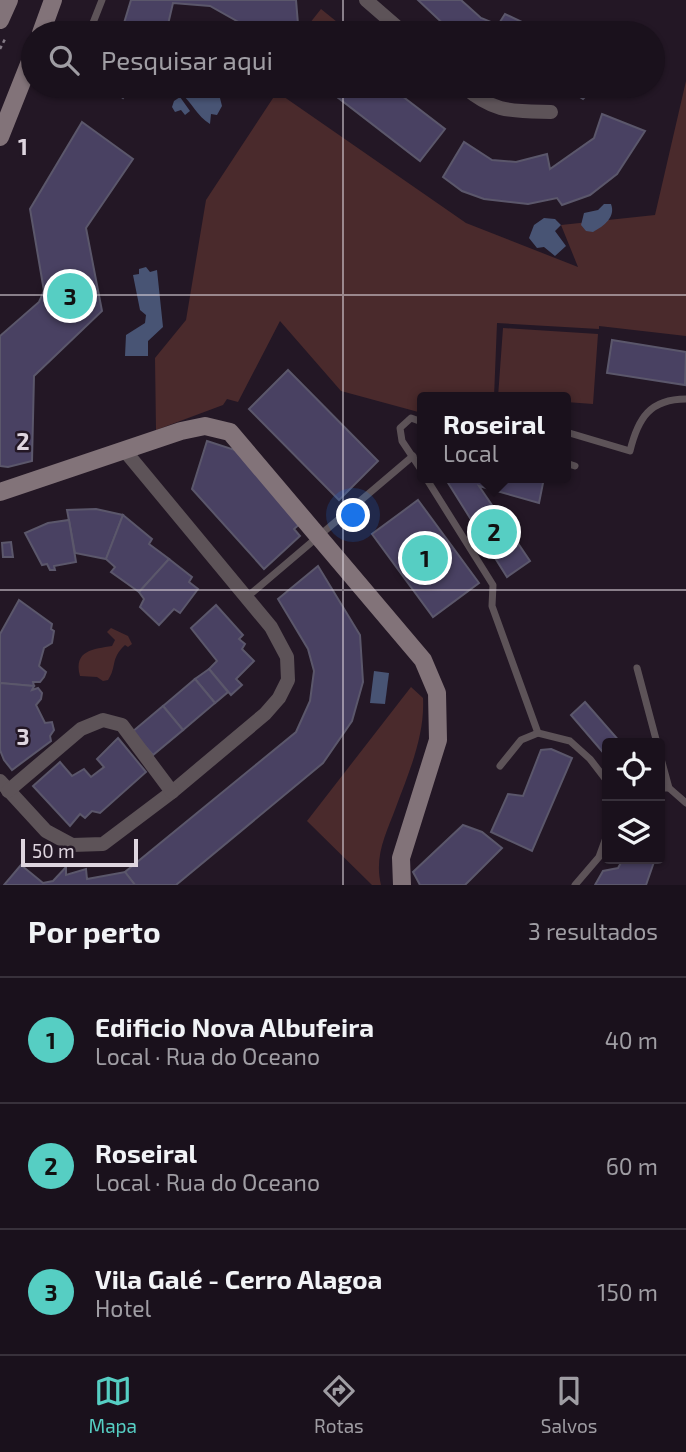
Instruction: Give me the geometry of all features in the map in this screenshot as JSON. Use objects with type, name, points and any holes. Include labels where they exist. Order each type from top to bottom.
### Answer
[{"type":"street","points":[[0,20],[9,0]]},
{"type":"street","points":[[46,21],[54,0]]},
{"type":"street","points":[[366,0],[390,21]]},
{"type":"street","points":[[0,137],[21,86]]},
{"type":"street","points":[[478,98],[513,111],[551,112]]},
{"type":"street","points":[[0,492],[181,431],[205,426],[230,432],[423,660],[437,693],[438,740],[401,858],[402,885]]},
{"type":"street","points":[[125,451],[271,628],[287,657],[288,680],[279,698],[265,714],[172,792],[103,844],[72,845],[46,831],[4,786],[81,729],[103,720],[122,725],[172,792]]},
{"type":"lane","points":[[94,21],[102,0]]},
{"type":"lane","points":[[571,433],[630,451],[635,430],[645,415],[666,399],[686,399]]},
{"type":"lane","points":[[417,420],[411,418],[400,428],[402,441],[417,463]]},
{"type":"lane","points":[[247,597],[413,456]]},
{"type":"lane","points":[[571,465],[575,466]]},
{"type":"lane","points":[[429,483],[493,585],[492,606],[538,733]]},
{"type":"lane","points":[[636,667],[656,738]]},
{"type":"lane","points":[[500,766],[521,740],[538,733],[570,741],[602,775]]},
{"type":"lane","points":[[665,789],[686,803]]},
{"type":"lane","points":[[575,885],[599,857],[602,849]]},
{"type":"shaded area","points":[[321,9],[336,21],[312,21]]},
{"type":"shaded area","points":[[686,81],[686,336],[599,326],[599,329],[497,323],[494,392],[417,392],[417,412],[341,391],[280,321],[238,402],[227,399],[223,405],[156,430],[155,358],[186,320],[206,200],[273,98],[286,98],[466,223],[578,267],[561,225],[655,215]]},
{"type":"shaded area","points":[[503,328],[598,334],[593,404],[571,402],[571,392],[498,392]]},
{"type":"shaded area","points":[[111,628],[128,636],[132,644],[128,647],[125,645],[117,655],[108,680],[80,676],[82,656],[92,650],[112,646],[115,640],[107,632]]},
{"type":"shaded area","points":[[411,687],[423,698],[419,740],[382,845],[379,864],[381,885],[372,885],[307,821]]},
{"type":"water","points":[[181,98],[190,111],[185,115],[181,110],[175,112],[172,107],[174,101]]},
{"type":"water","points":[[185,98],[220,98],[222,106],[217,115],[211,114],[210,124]]},
{"type":"water","points":[[604,204],[611,204],[612,213],[608,221],[593,232],[586,231],[581,225],[584,213],[598,210]]},
{"type":"water","points":[[544,218],[555,219],[561,225],[555,231],[566,246],[555,256],[544,247],[537,248],[529,238],[534,225]]},
{"type":"water","points":[[146,267],[150,272],[157,270],[163,327],[148,341],[148,356],[125,356],[126,335],[145,323],[146,315],[140,310],[133,275],[139,274],[139,269]]},
{"type":"water","points":[[374,671],[389,673],[385,704],[370,703]]},
{"type":"building","points":[[131,0],[296,0],[298,21],[237,21],[210,6],[173,3],[169,21],[125,21]]},
{"type":"building","points":[[418,0],[461,0],[488,21],[440,21]]},
{"type":"building","points":[[505,14],[520,21],[501,21]]},
{"type":"building","points":[[338,98],[405,98],[445,129],[420,161]]},
{"type":"building","points":[[602,114],[645,131],[617,174],[590,195],[562,205],[557,198],[528,204],[484,199],[462,191],[443,177],[464,142],[492,160],[516,162],[547,154],[550,169],[594,138]]},
{"type":"building","points":[[82,122],[133,159],[86,228],[102,311],[34,376],[32,461],[8,467],[0,466],[0,336],[39,302],[44,291],[30,209]]},
{"type":"building","points":[[612,340],[686,352],[685,385],[607,373]]},
{"type":"building","points":[[288,370],[378,461],[339,500],[249,409]]},
{"type":"building","points":[[207,441],[235,450],[301,523],[294,529],[300,536],[264,569],[192,489]]},
{"type":"building","points":[[448,483],[543,483],[539,503],[479,486],[530,561],[507,577]]},
{"type":"building","points":[[418,500],[479,583],[433,617],[372,534]]},
{"type":"building","points":[[96,509],[123,515],[106,559],[75,553],[67,510]]},
{"type":"building","points":[[123,515],[152,539],[149,544],[169,559],[139,592],[111,572],[115,567],[106,559]]},
{"type":"building","points":[[69,520],[76,562],[54,566],[55,570],[50,570],[47,564],[42,565],[25,533],[48,523]]},
{"type":"building","points":[[11,542],[13,557],[3,557],[2,543]]},
{"type":"building","points":[[169,559],[192,577],[189,582],[198,589],[180,613],[174,609],[159,625],[140,607],[144,599],[139,592]]},
{"type":"building","points":[[318,566],[360,635],[363,682],[352,721],[323,763],[176,885],[135,885],[125,872],[296,732],[310,701],[314,671],[308,649],[278,599]]},
{"type":"building","points":[[19,600],[52,624],[51,629],[54,631],[52,643],[44,648],[39,666],[46,672],[40,682],[33,682],[34,686],[0,683],[0,634]]},
{"type":"building","points":[[216,605],[243,635],[239,639],[245,644],[242,649],[254,661],[236,679],[242,685],[231,695],[209,669],[217,661],[191,628]]},
{"type":"building","points":[[209,669],[228,692],[215,703],[195,679]]},
{"type":"building","points":[[195,679],[215,703],[183,730],[163,706]]},
{"type":"building","points":[[0,683],[34,686],[32,690],[38,688],[42,693],[36,705],[45,723],[52,722],[54,730],[50,736],[51,741],[12,770],[0,750]]},
{"type":"building","points":[[585,702],[617,738],[602,738],[602,751],[571,715]]},
{"type":"building","points":[[163,706],[183,730],[153,755],[132,732]]},
{"type":"building","points":[[118,738],[146,772],[100,813],[92,811],[85,818],[80,814],[70,826],[33,786],[60,762],[72,776],[84,769],[91,777],[104,767],[97,759]]},
{"type":"building","points":[[551,749],[572,758],[532,851],[491,832],[508,794],[523,796],[541,750]]},
{"type":"building","points":[[463,825],[482,832],[502,848],[465,885],[420,885],[413,872]]},
{"type":"building","points":[[620,864],[653,864],[646,885],[595,885],[603,871],[618,868]]},
{"type":"building","points":[[21,865],[43,883],[53,881],[66,867],[66,875],[86,869],[87,879],[125,872],[135,885],[4,885]]},
{"type":"place","name":"Vila Galé - Cerro Alagoa","points":[[70,296]]},
{"type":"place","name":"Roseiral","points":[[494,532]]},
{"type":"place","name":"Edificio Nova Albufeira","points":[[425,558]]}]
